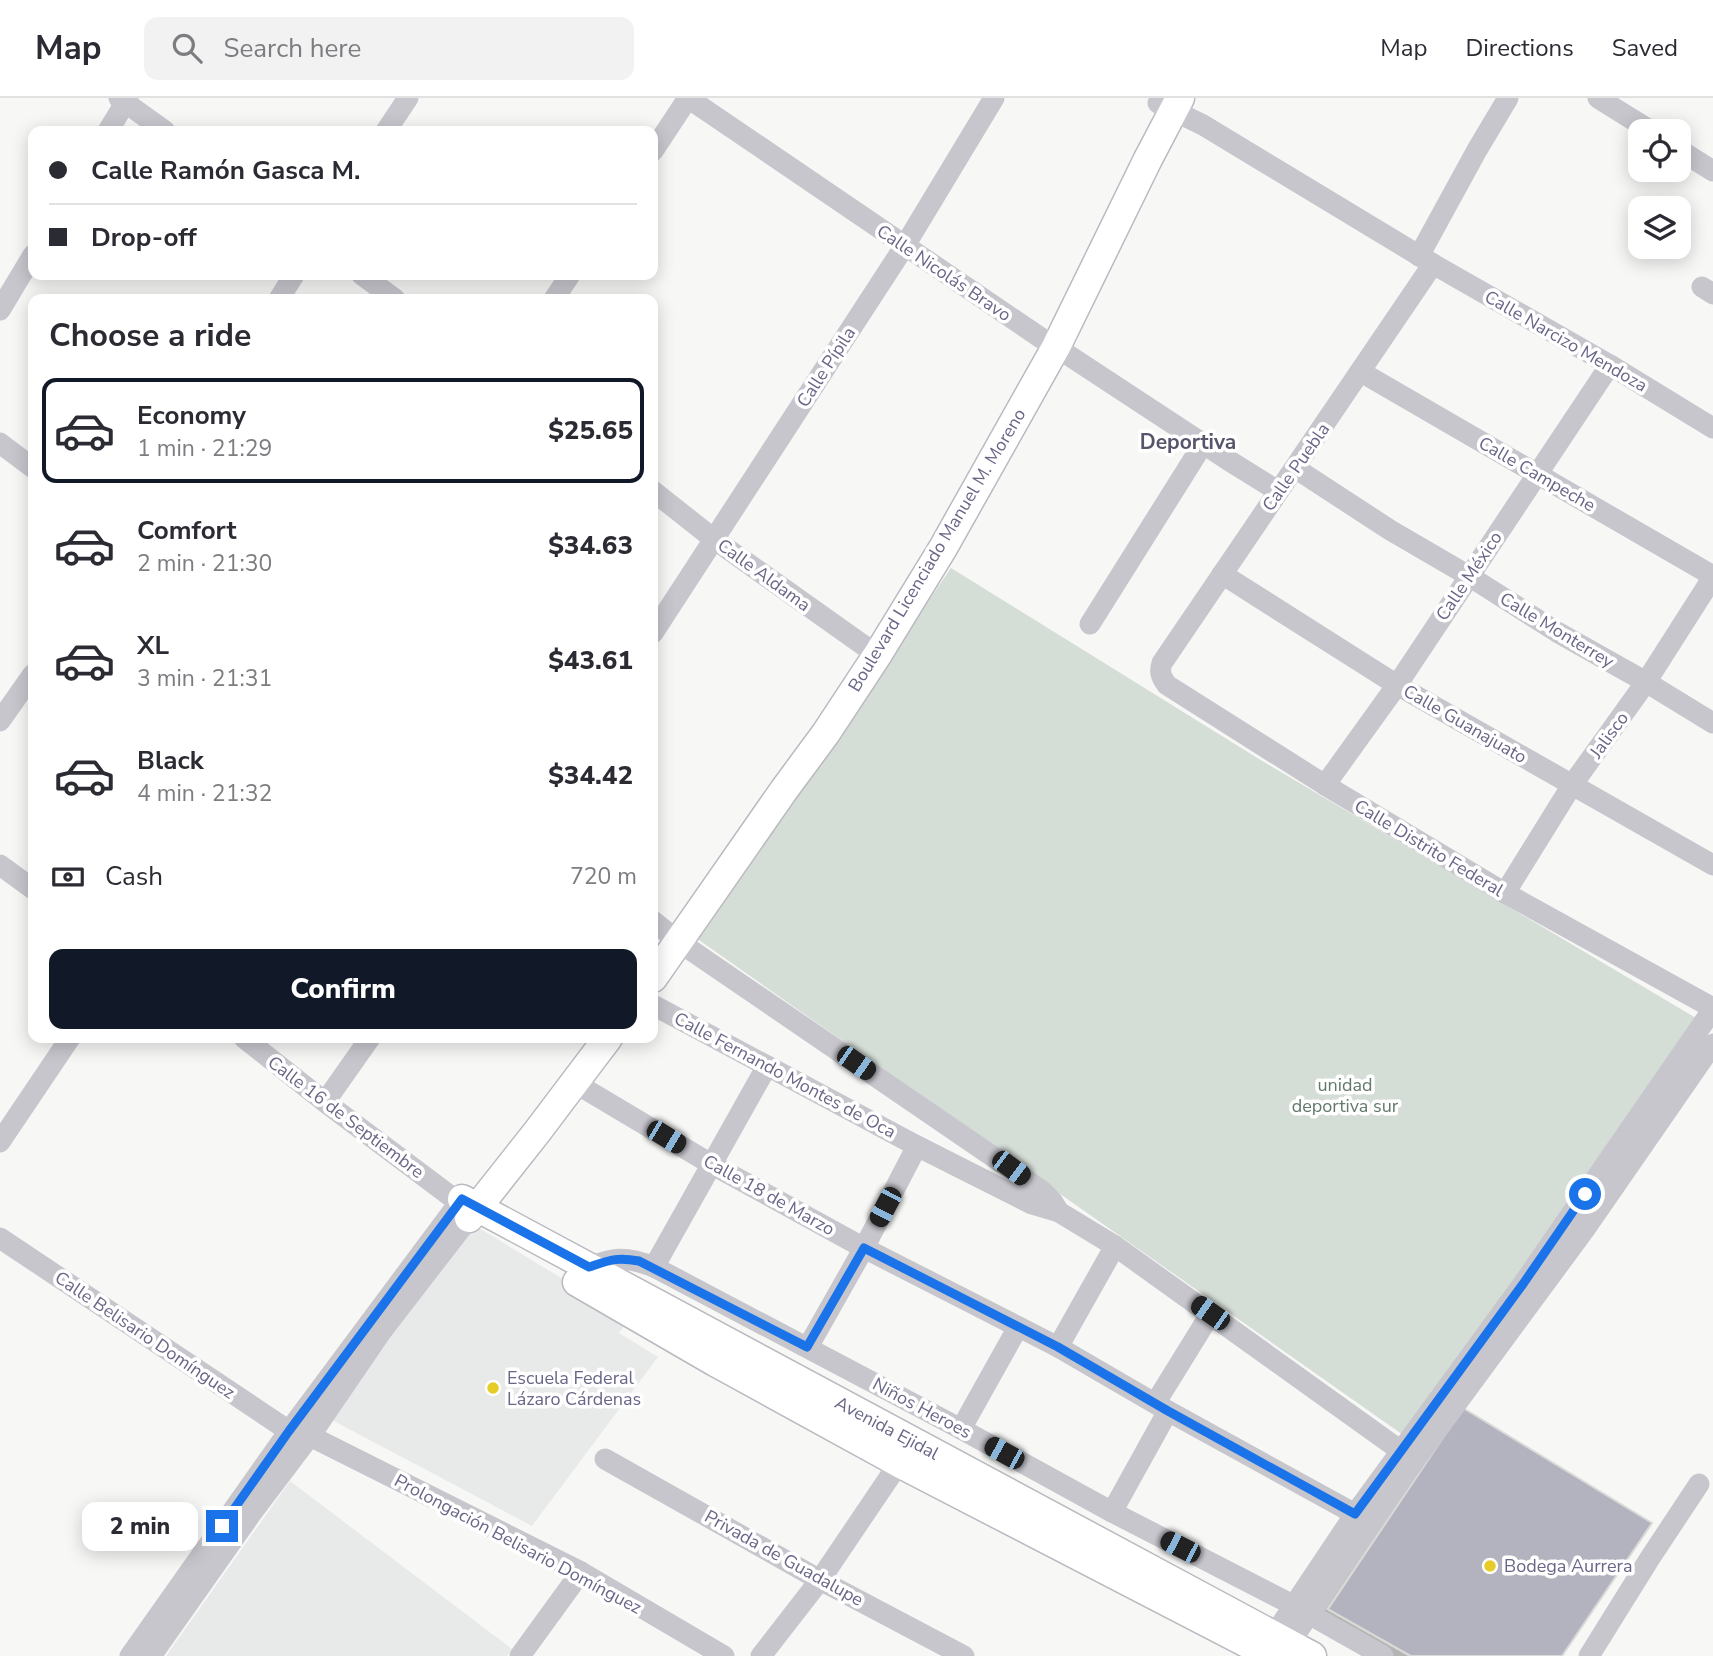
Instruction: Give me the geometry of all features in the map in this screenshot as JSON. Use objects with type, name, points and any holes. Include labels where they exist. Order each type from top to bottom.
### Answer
[{"type":"main road","name":"Boulevard Licenciado Manuel M. Moreno","points":[[658,957],[663,936],[794,750],[870,650],[899,591],[998,421],[1049,343],[1168,102]]},
{"type":"main road","points":[[462,1205],[582,1043]]},
{"type":"main road","points":[[462,1205],[575,1083],[604,1043]]},
{"type":"main road","name":"Avenida Ejidal","points":[[462,1205],[577,1271],[1279,1651]]},
{"type":"main road","name":"Avenida Ejidal","points":[[577,1271],[715,1362],[899,1464],[1279,1651]]},
{"type":"street","points":[[389,126],[408,98]]},
{"type":"street","points":[[658,143],[688,98]]},
{"type":"street","name":"Calle Nicolás Bravo","points":[[688,98],[904,247],[1278,491]]},
{"type":"street","name":"Calle Pípila","points":[[658,626],[904,247],[993,98]]},
{"type":"street","points":[[1426,260],[1477,150],[1508,98]]},
{"type":"street","points":[[1598,98],[1632,119]]},
{"type":"street","points":[[110,126],[124,99],[159,126]]},
{"type":"street","name":"Calle Narcizo Mendoza","points":[[1168,102],[1426,260],[1610,365],[1713,428]]},
{"type":"street","points":[[1691,157],[1713,171]]},
{"type":"street","name":"Calle Puebla","points":[[1160,670],[1278,491],[1362,372],[1426,260]]},
{"type":"street","points":[[0,310],[28,263]]},
{"type":"street","points":[[369,280],[388,294]]},
{"type":"street","name":"Calle México","points":[[1325,785],[1397,684],[1610,365]]},
{"type":"street","name":"Calle Campeche","points":[[1362,372],[1713,577]]},
{"type":"street","points":[[0,443],[28,463]]},
{"type":"street","points":[[1090,624],[1203,444]]},
{"type":"street","name":"Calle Monterrey","points":[[1295,468],[1390,530],[1557,632],[1713,723]]},
{"type":"street","name":"Calle Aldama","points":[[658,495],[715,540],[870,650]]},
{"type":"street","name":"Calle Guanajuato","points":[[1222,574],[1397,684],[1713,865]]},
{"type":"street","name":"Jalisco","points":[[1504,893],[1572,785],[1646,682],[1713,577]]},
{"type":"street","name":"Calle Distrito Federal","points":[[1160,670],[1161,678],[1167,685],[1325,785],[1504,893],[1713,1009]]},
{"type":"street","points":[[0,721],[28,681]]},
{"type":"street","points":[[0,865],[28,885]]},
{"type":"street","points":[[663,936],[1011,1168],[1042,1191],[1059,1212],[1115,1246],[1210,1313],[1406,1457]]},
{"type":"street","name":"Calle Fernando Montes de Oca","points":[[658,1008],[917,1146],[1032,1204],[1059,1212]]},
{"type":"street","points":[[1279,1651],[1301,1609],[1406,1457],[1529,1290],[1585,1229],[1713,1009]]},
{"type":"street","points":[[0,1142],[68,1043]]},
{"type":"street","name":"Calle 16 de Septiembre","points":[[250,1043],[462,1205]]},
{"type":"street","points":[[325,1102],[366,1043]]},
{"type":"street","points":[[1655,1110],[1713,1044]]},
{"type":"street","points":[[654,1267],[767,1066]]},
{"type":"street","name":"Calle 18 de Marzo","points":[[575,1083],[711,1164],[864,1248],[1058,1347],[1363,1519]]},
{"type":"street","points":[[807,1347],[864,1248],[917,1146]]},
{"type":"street","points":[[130,1656],[244,1510],[462,1205]]},
{"type":"street","name":"Calle Belisario Domínguez","points":[[0,1238],[299,1434]]},
{"type":"street","points":[[1058,1347],[1115,1246]]},
{"type":"street","name":"Niños Heroes","points":[[577,1271],[622,1258],[654,1267],[961,1429],[1112,1513],[1301,1609],[1383,1656]]},
{"type":"street","points":[[1112,1513],[1210,1313]]},
{"type":"street","points":[[961,1429],[1018,1327]]},
{"type":"street","name":"Prolongación Belisario Domínguez","points":[[299,1434],[581,1572],[724,1656]]},
{"type":"street","name":"Privada de Guadalupe","points":[[605,1459],[820,1580],[964,1656]]},
{"type":"street","points":[[761,1656],[820,1580],[899,1464]]},
{"type":"street","points":[[1589,1656],[1699,1484]]},
{"type":"street","points":[[150,1656],[244,1510]]},
{"type":"street","points":[[520,1656],[581,1572]]},
{"type":"shaded area","name":"Escuela Federal Lázaro Cárdenas","points":[[469,1222],[629,1319],[619,1333],[658,1357],[532,1526],[328,1418]]},
{"type":"shaded area","points":[[290,1481],[512,1649],[507,1656],[166,1656]]},
{"type":"green space","name":"unidad deportiva sur","points":[[951,568],[1259,759],[1696,1018],[1406,1437],[696,938]]},
{"type":"building","name":"Bodega Aurrera","points":[[1463,1408],[1652,1523],[1562,1656],[1411,1656],[1328,1609]]},
{"type":"place","name":"Escuela Federal Lázaro Cárdenas","points":[[493,1388]]},
{"type":"place","name":"Bodega Aurrera","points":[[1490,1566]]},
{"type":"district","name":"Deportiva","points":[[1188,442]]},
{"type":"route","points":[[222,1526],[289,1431],[462,1199],[589,1267],[622,1258],[654,1267],[807,1347],[864,1248],[1058,1347],[1355,1514],[1523,1284],[1585,1194]]}]
